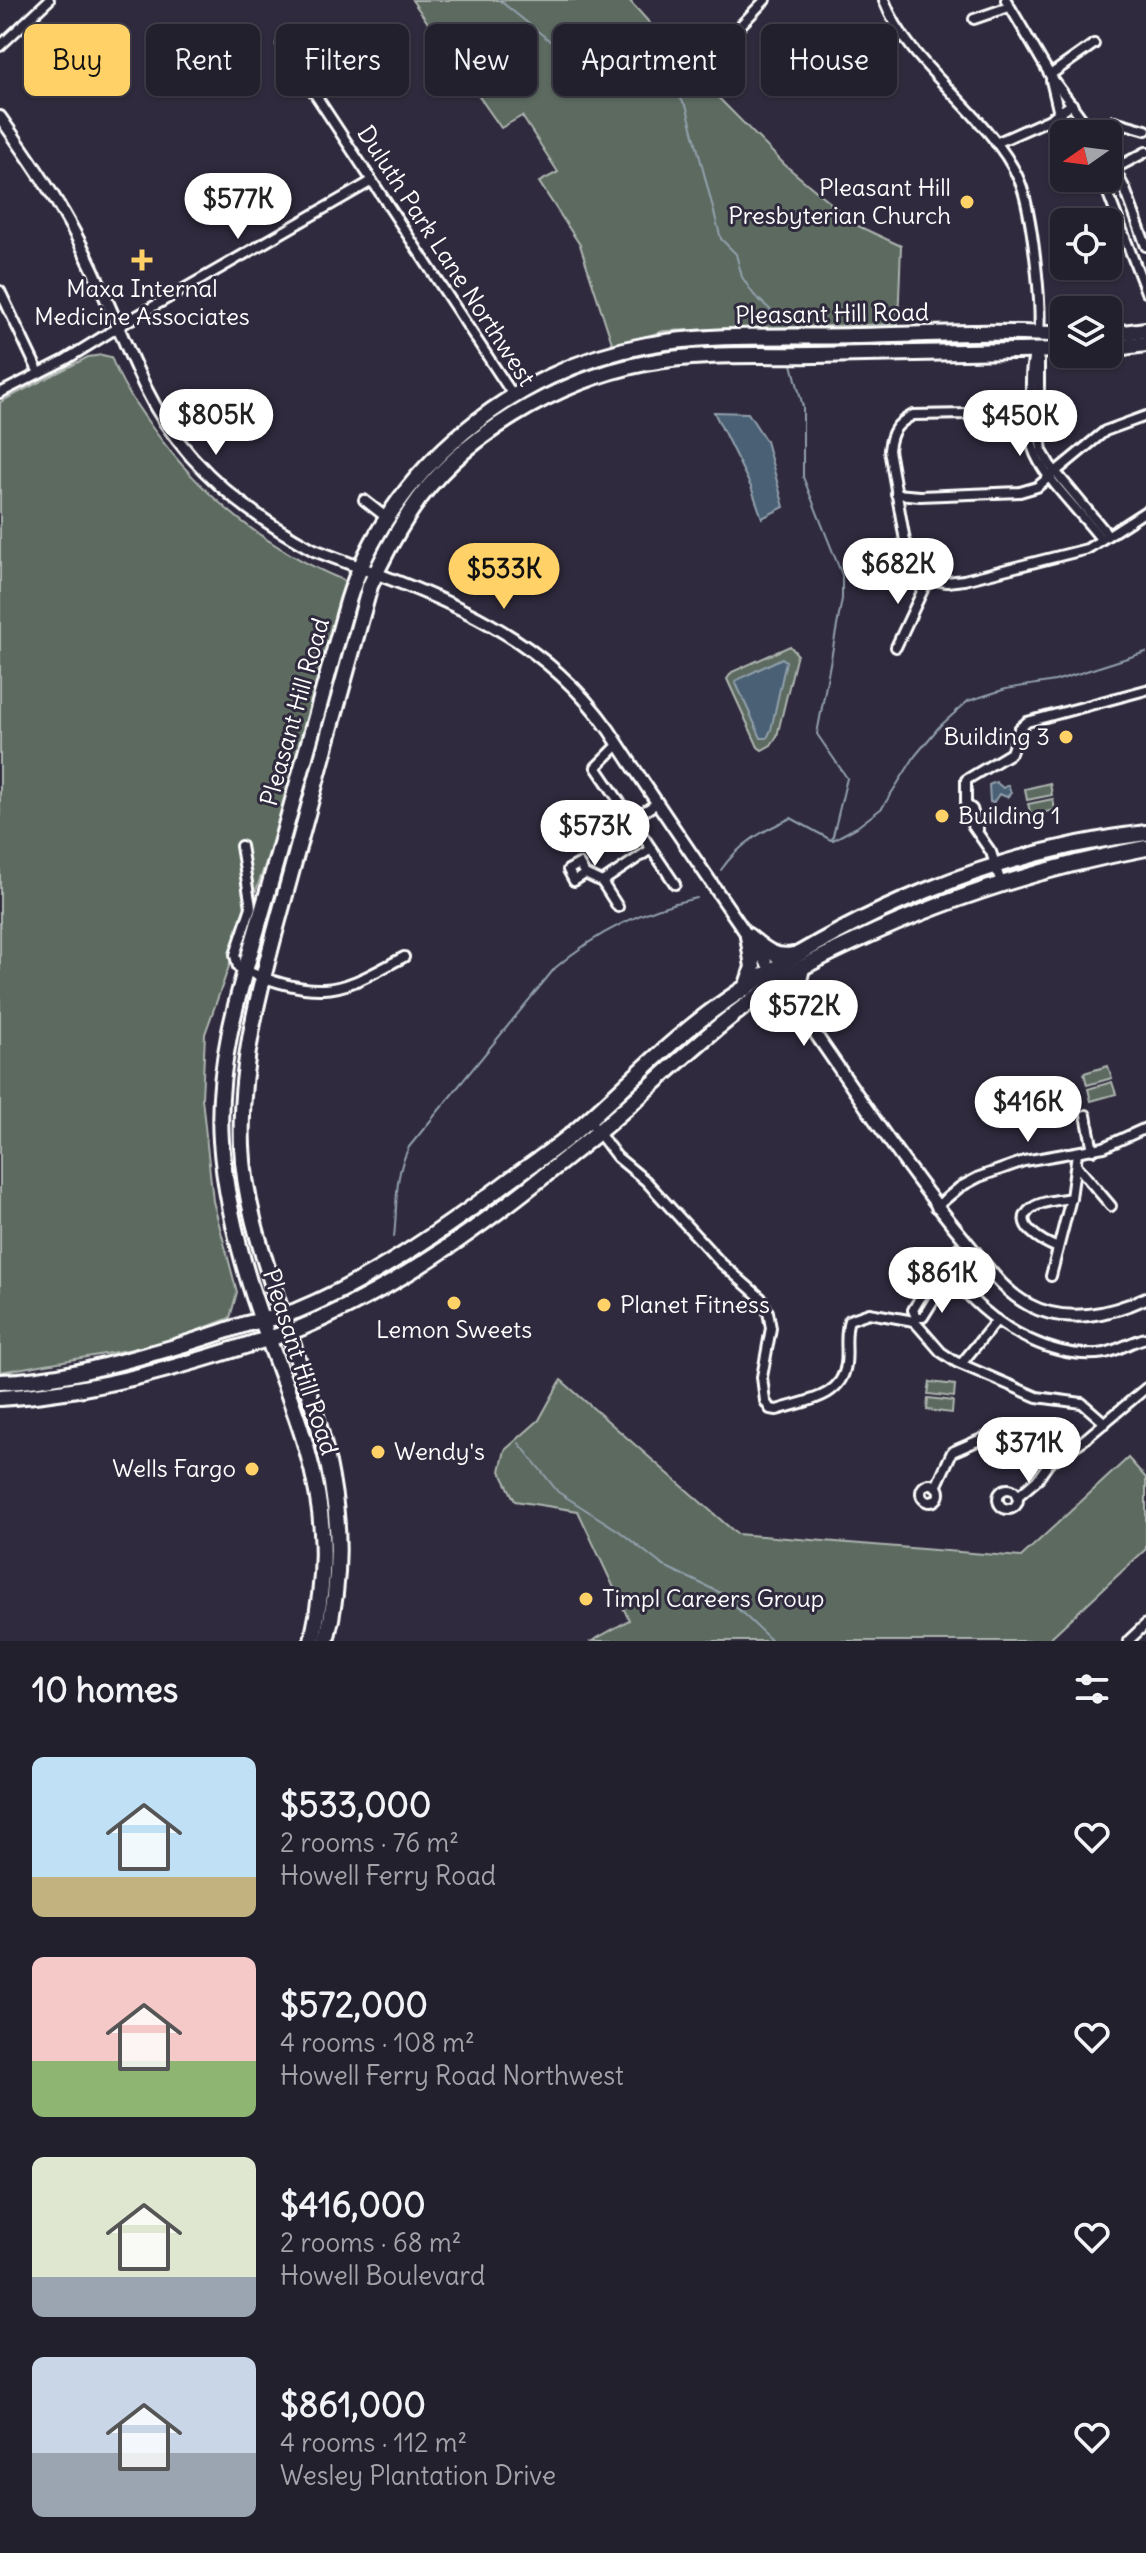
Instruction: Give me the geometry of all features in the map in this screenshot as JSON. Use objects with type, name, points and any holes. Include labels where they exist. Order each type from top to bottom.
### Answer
[{"type":"highway","points":[[1122,333],[1146,330]]},
{"type":"highway","name":"Pleasant Hill Road","points":[[312,1641],[323,1574],[317,1492],[304,1438],[262,1321],[233,1225],[225,1184],[219,1111],[231,1025],[360,567],[387,518],[450,445],[480,419],[513,395],[568,368],[604,355],[667,342],[955,333],[1050,334]]},
{"type":"highway","points":[[1122,347],[1146,344]]},
{"type":"highway","name":"Pleasant Hill Road","points":[[326,1641],[338,1567],[336,1500],[321,1430],[254,1223],[242,1145],[245,1062],[263,976],[370,586],[411,510],[439,476],[476,442],[523,410],[595,377],[662,360],[1050,350]]},
{"type":"highway","points":[[0,1398],[43,1395],[192,1364],[289,1333],[351,1304],[440,1252],[504,1206],[598,1132],[775,977],[875,911],[927,889],[996,866],[1072,845],[1146,833]]},
{"type":"highway","points":[[748,936],[769,953],[801,960],[1001,883],[1076,862],[1146,848]]},
{"type":"highway","points":[[746,988],[753,967],[748,936]]},
{"type":"highway","points":[[800,1013],[796,993],[801,960]]},
{"type":"highway","points":[[0,1382],[41,1379],[102,1367],[283,1315],[345,1288],[391,1262],[477,1205],[568,1137],[700,1019],[746,988],[775,977]]},
{"type":"street","points":[[0,46],[49,0]]},
{"type":"street","points":[[742,24],[765,0]]},
{"type":"street","points":[[884,0],[925,64],[1009,160],[1021,185],[1036,273],[1039,333],[1031,361],[1033,446],[1041,467],[1053,475]]},
{"type":"street","points":[[974,19],[1008,3],[1050,75],[1083,120]]},
{"type":"street","points":[[1050,75],[1094,44]]},
{"type":"street","points":[[1050,75],[1063,120]]},
{"type":"street","name":"Duluth Park Lane Northwest","points":[[316,96],[523,410]]},
{"type":"street","points":[[996,143],[1059,114],[1072,104]]},
{"type":"street","points":[[0,117],[32,162],[80,244],[147,391],[185,451],[245,508],[314,550],[454,605],[499,628],[544,658],[570,681],[592,707],[876,1125],[936,1207],[1002,1286],[1030,1306],[1060,1315],[1091,1315],[1120,1310],[1146,1298]]},
{"type":"street","points":[[1122,123],[1146,130]]},
{"type":"street","points":[[1122,164],[1146,152]]},
{"type":"street","points":[[0,393],[372,181]]},
{"type":"street","points":[[1108,192],[1141,264],[1146,292]]},
{"type":"street","points":[[1121,192],[1146,246]]},
{"type":"street","points":[[0,291],[39,373]]},
{"type":"street","points":[[1035,351],[1039,361],[1040,443],[1047,462],[1053,475],[1104,537]]},
{"type":"street","points":[[1031,413],[913,415],[901,421],[891,433],[889,450],[907,552],[928,579],[947,582],[1016,569],[1087,549],[1146,511]]},
{"type":"street","points":[[896,494],[1020,492],[1037,487],[1105,431],[1146,416]]},
{"type":"street","points":[[364,500],[387,518]]},
{"type":"street","points":[[896,647],[928,579]]},
{"type":"street","points":[[1001,883],[991,852],[965,813],[966,780],[1011,753],[1017,733],[1027,722],[1146,690]]},
{"type":"street","points":[[618,745],[596,767],[675,884]]},
{"type":"street","points":[[632,820],[657,803]]},
{"type":"street","points":[[241,846],[251,907],[235,963],[263,976],[323,989],[347,984],[404,957]]},
{"type":"street","points":[[602,882],[651,849]]},
{"type":"street","points":[[585,874],[602,882],[618,907]]},
{"type":"street","points":[[1086,1115],[1093,1150]]},
{"type":"street","points":[[588,1119],[617,1157],[646,1181],[720,1262],[761,1298],[771,1328],[762,1377],[765,1401],[770,1409],[777,1410],[822,1397],[834,1389],[846,1367],[845,1338],[849,1320],[869,1313],[915,1319],[923,1317],[949,1278],[967,1259],[969,1248]]},
{"type":"street","points":[[936,1207],[960,1187],[979,1177],[1024,1161],[1093,1150],[1146,1128]]},
{"type":"street","points":[[1051,1276],[1071,1198],[1077,1153]]},
{"type":"street","points":[[1077,1166],[1111,1206]]},
{"type":"street","points":[[1058,1248],[1032,1235],[1026,1226],[1026,1214],[1039,1204],[1071,1198]]},
{"type":"street","points":[[969,1248],[958,1248],[938,1270],[913,1310],[915,1319],[941,1352],[961,1364],[1037,1397],[1082,1403],[1105,1423]]},
{"type":"street","points":[[938,1270],[949,1278]]},
{"type":"street","points":[[967,1294],[997,1320],[1044,1345],[1069,1352],[1106,1353],[1146,1338]]},
{"type":"street","points":[[961,1364],[997,1320]]},
{"type":"street","points":[[1017,1497],[1037,1480],[1049,1463],[1105,1423],[1146,1388]]},
{"type":"street","points":[[936,1487],[952,1452],[984,1438],[1037,1451],[1049,1463]]},
{"type":"street","points":[[1128,1641],[1146,1624]]},
{"type":"green space","points":[[412,0],[629,0],[651,24],[553,24],[553,96],[717,96],[785,165],[858,226],[901,246],[898,324],[664,331],[613,346],[580,245],[539,182],[558,172],[522,116],[501,128],[479,96],[537,96],[537,24],[429,24]]},
{"type":"green space","points":[[88,357],[111,357],[134,401],[170,451],[213,496],[287,552],[343,580],[347,590],[308,733],[205,1034],[202,1098],[213,1201],[237,1292],[230,1318],[162,1344],[0,1372],[0,402]]},
{"type":"green space","points":[[790,646],[797,654],[777,736],[771,745],[762,750],[727,679],[732,672]]},
{"type":"green space","points":[[1050,783],[1052,795],[1027,800],[1025,789]]},
{"type":"green space","points":[[1053,799],[1055,810],[1031,815],[1028,804]]},
{"type":"green space","points":[[1108,1066],[1112,1078],[1087,1085],[1084,1073]]},
{"type":"green space","points":[[1112,1082],[1116,1094],[1091,1101],[1088,1089]]},
{"type":"green space","points":[[561,1380],[737,1534],[1021,1557],[1128,1458],[1146,1478],[1146,1549],[1047,1641],[592,1641],[629,1620],[578,1511],[515,1501],[500,1471],[505,1450],[539,1420]]},
{"type":"green space","points":[[930,1382],[955,1385],[954,1397],[928,1394]]},
{"type":"green space","points":[[928,1398],[953,1401],[952,1413],[927,1410]]},
{"type":"water","points":[[714,412],[748,413],[766,441],[784,507],[762,518],[751,487]]},
{"type":"water","points":[[782,658],[786,661],[771,730],[767,738],[761,738],[735,681]]},
{"type":"water","points":[[996,782],[1003,788],[1008,785],[1011,793],[1007,797],[999,794],[993,803],[990,802],[989,785]]},
{"type":"waterway","points":[[499,0],[560,49],[590,85],[665,84],[681,99],[687,108],[721,239],[736,254],[742,277],[754,295],[774,313]]},
{"type":"waterway","points":[[792,364],[803,407],[803,477],[842,575],[842,599],[817,734],[847,778],[832,840]]},
{"type":"waterway","points":[[833,840],[882,808],[915,756],[939,727],[968,701],[1006,689],[1055,681],[1146,652]]},
{"type":"waterway","points":[[721,870],[752,839],[791,818],[831,840]]},
{"type":"waterway","points":[[394,1237],[398,1181],[409,1147],[555,968],[587,943],[639,915],[697,898]]},
{"type":"waterway","points":[[519,1443],[558,1492],[619,1531],[662,1565],[721,1593],[772,1641]]},
{"type":"place","name":"Pleasant Hill Presbyterian Church","points":[[967,202]]},
{"type":"place","name":"Maxa Internal Medicine Associates","points":[[142,260]]},
{"type":"place","name":"Building 3","points":[[1066,737]]},
{"type":"place","name":"Building 1","points":[[942,816]]},
{"type":"place","name":"Lemon Sweets","points":[[454,1303]]},
{"type":"place","name":"Planet Fitness","points":[[604,1305]]},
{"type":"place","name":"Wendy's","points":[[378,1452]]},
{"type":"place","name":"Wells Fargo","points":[[252,1469]]},
{"type":"place","name":"Timpl Careers Group","points":[[586,1599]]}]
